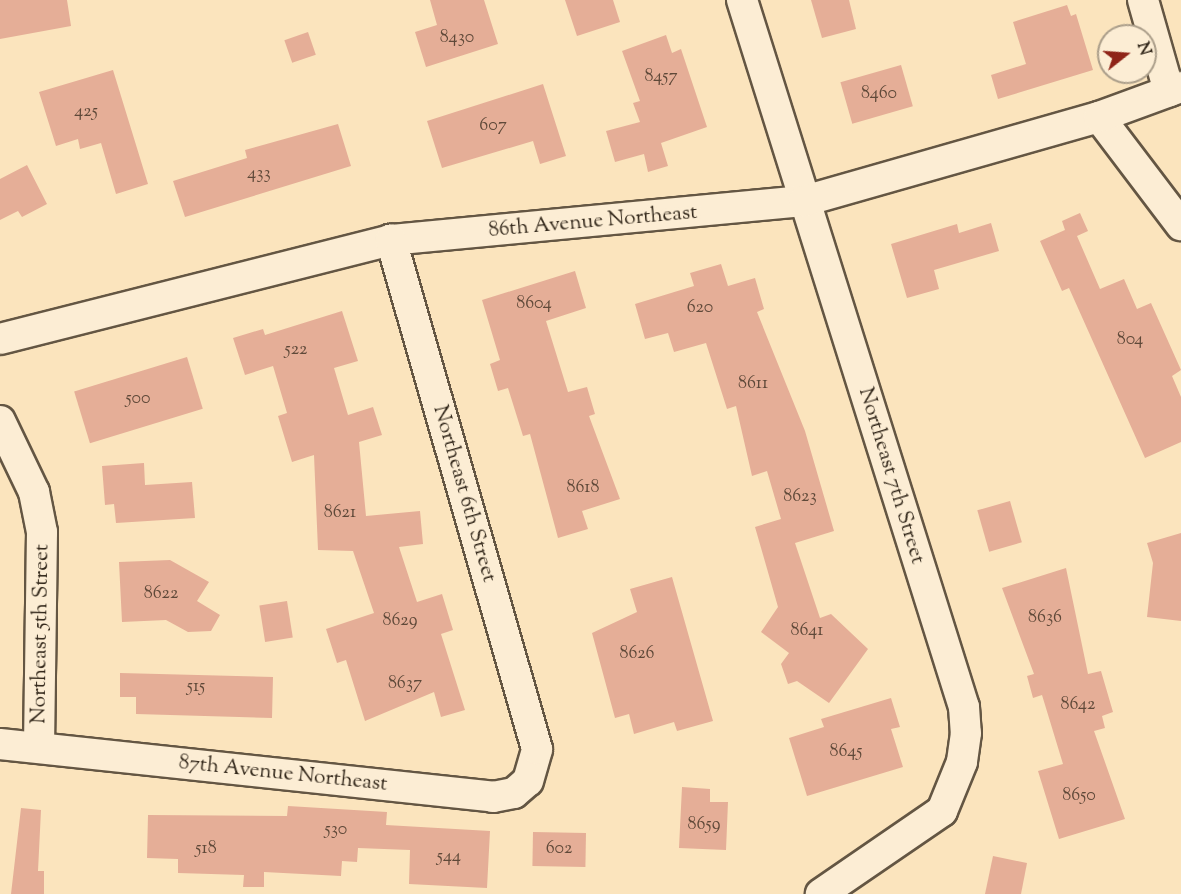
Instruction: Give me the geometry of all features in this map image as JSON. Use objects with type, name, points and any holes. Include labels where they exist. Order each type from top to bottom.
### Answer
[{"type":"street","name":"Northeast 7th Street","points":[[742,0],[964,707],[966,733],[962,762],[942,811],[821,894]]},
{"type":"street","points":[[1143,0],[1175,89]]},
{"type":"street","name":"86th Avenue Northeast","points":[[0,339],[391,240],[804,201],[1099,117],[1175,89]]},
{"type":"street","points":[[1099,117],[1181,225]]},
{"type":"street","name":"Northeast 6th Street","points":[[391,240],[537,749]]},
{"type":"street","name":"Northeast 5th Street","points":[[0,421],[34,492],[42,532],[39,747]]},
{"type":"street","name":"87th Avenue Northeast","points":[[0,744],[493,797],[514,793],[528,781],[537,749]]},
{"type":"building","points":[[0,0],[67,0],[71,26],[0,39]]},
{"type":"building","points":[[430,0],[484,0],[498,44],[426,67],[415,32],[437,25]]},
{"type":"building","points":[[565,0],[613,0],[620,22],[577,36]]},
{"type":"building","points":[[811,0],[849,0],[856,29],[822,38]]},
{"type":"building","points":[[1067,5],[1071,16],[1076,14],[1093,70],[998,99],[991,75],[1026,64],[1013,22]]},
{"type":"building","points":[[308,32],[316,55],[292,63],[284,40]]},
{"type":"building","points":[[666,35],[672,53],[681,49],[707,127],[661,143],[668,166],[648,172],[644,154],[615,162],[606,131],[640,122],[633,103],[640,101],[622,51]]},
{"type":"building","points":[[901,65],[913,106],[852,124],[840,82]]},
{"type":"building","points":[[113,70],[148,184],[116,194],[101,143],[80,149],[78,139],[56,146],[39,92]]},
{"type":"building","points":[[543,84],[566,156],[540,164],[533,141],[442,168],[427,121]]},
{"type":"building","points":[[338,124],[351,166],[185,217],[173,181],[247,158],[245,150]]},
{"type":"building","points":[[27,165],[47,204],[22,217],[18,211],[0,220],[0,179]]},
{"type":"building","points":[[1080,213],[1088,231],[1077,236],[1100,289],[1124,279],[1137,309],[1151,303],[1181,370],[1172,376],[1181,397],[1181,442],[1145,458],[1069,288],[1062,291],[1040,241],[1065,230],[1062,221]]},
{"type":"building","points":[[991,223],[999,251],[934,270],[939,289],[907,298],[891,244],[957,224],[959,233]]},
{"type":"building","points":[[721,264],[728,286],[755,278],[764,309],[757,312],[805,431],[834,531],[795,543],[820,618],[831,614],[868,649],[829,703],[797,681],[788,684],[781,664],[789,653],[761,632],[778,607],[755,527],[781,519],[767,471],[752,476],[736,406],[727,409],[706,343],[674,352],[668,333],[645,339],[635,304],[694,286],[690,273]]},
{"type":"building","points":[[575,271],[586,308],[546,321],[568,392],[587,387],[595,414],[589,416],[620,499],[582,511],[588,529],[558,538],[530,434],[523,436],[508,388],[498,391],[490,364],[500,360],[482,300]]},
{"type":"building","points":[[342,311],[358,361],[334,368],[348,415],[373,407],[382,435],[359,442],[366,516],[420,511],[423,544],[399,547],[417,602],[442,594],[453,630],[441,634],[465,710],[441,717],[434,692],[365,721],[346,660],[337,663],[326,629],[374,613],[353,551],[318,550],[314,455],[292,462],[278,416],[287,413],[273,366],[245,375],[233,338],[263,329],[265,335]]},
{"type":"building","points":[[187,357],[203,409],[90,443],[74,391]]},
{"type":"building","points":[[144,463],[145,485],[192,482],[195,518],[116,523],[114,504],[105,505],[102,466]]},
{"type":"building","points":[[1010,501],[1022,542],[989,552],[977,510]]},
{"type":"building","points":[[1181,533],[1181,621],[1147,617],[1153,563],[1147,543]]},
{"type":"building","points":[[170,560],[209,582],[197,601],[220,615],[211,631],[188,632],[166,620],[122,622],[119,562]]},
{"type":"building","points":[[1066,568],[1088,674],[1101,671],[1113,712],[1102,716],[1105,728],[1094,731],[1125,819],[1059,839],[1038,771],[1063,764],[1042,695],[1033,698],[1027,676],[1034,674],[1002,588]]},
{"type":"building","points":[[672,577],[713,721],[677,731],[674,722],[634,734],[629,714],[615,718],[592,633],[637,612],[630,589]]},
{"type":"building","points":[[287,601],[293,638],[265,642],[259,605]]},
{"type":"building","points":[[120,673],[273,677],[272,718],[136,714],[136,697],[120,697]]},
{"type":"building","points":[[891,698],[900,727],[891,729],[903,767],[807,796],[789,738],[824,727],[821,719]]},
{"type":"building","points":[[682,787],[710,789],[710,802],[728,802],[726,850],[679,848]]},
{"type":"building","points":[[288,806],[387,812],[386,825],[490,831],[487,888],[409,884],[410,850],[358,848],[357,862],[342,861],[341,876],[264,872],[264,887],[243,887],[244,875],[178,873],[178,859],[147,858],[148,815],[287,816]]},
{"type":"building","points":[[21,808],[41,810],[38,871],[44,871],[44,894],[11,894]]},
{"type":"building","points":[[533,832],[586,833],[585,867],[532,866]]},
{"type":"building","points":[[993,856],[1027,863],[1021,894],[985,894]]}]
